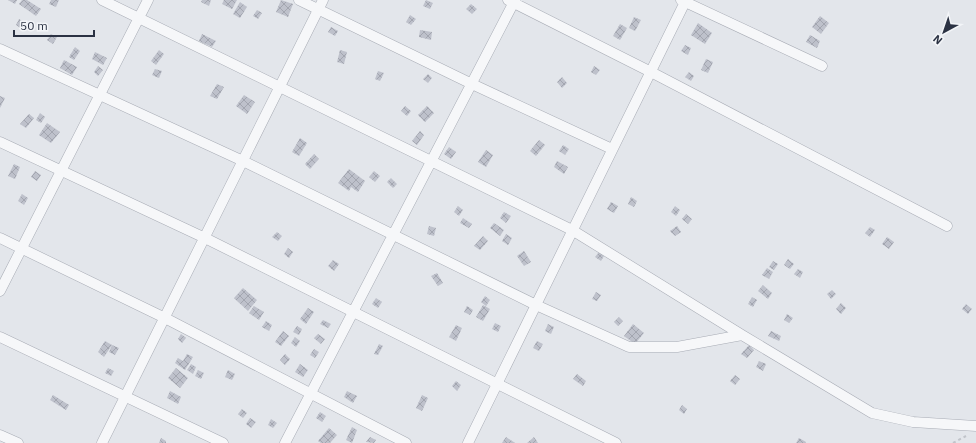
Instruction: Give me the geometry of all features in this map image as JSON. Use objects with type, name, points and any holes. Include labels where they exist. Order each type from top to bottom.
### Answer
[{"type":"street","points":[[102,0],[572,230],[872,413],[913,422],[976,426]]},
{"type":"street","points":[[0,291],[148,0]]},
{"type":"street","points":[[300,0],[321,5],[472,84],[612,149]]},
{"type":"street","points":[[285,443],[472,84],[512,1],[947,226]]},
{"type":"street","points":[[468,443],[684,1],[822,66]]},
{"type":"street","points":[[102,443],[321,5]]},
{"type":"street","points":[[0,49],[99,96],[243,161],[536,306],[628,347],[677,347],[742,335]]},
{"type":"street","points":[[0,142],[205,238],[616,443]]},
{"type":"street","points":[[0,238],[165,318],[310,395],[406,443]]},
{"type":"street","points":[[0,336],[223,443]]},
{"type":"street","points":[[0,435],[18,443]]},
{"type":"building","points":[[8,0],[17,0],[15,4]]},
{"type":"building","points":[[22,0],[27,0],[41,9],[36,16],[19,4]]},
{"type":"building","points":[[51,0],[59,0],[56,7],[49,4]]},
{"type":"building","points":[[202,0],[211,0],[209,6],[201,2]]},
{"type":"building","points":[[224,0],[237,0],[232,9],[222,4]]},
{"type":"building","points":[[281,0],[293,4],[288,17],[276,12]]},
{"type":"building","points":[[426,0],[433,3],[430,9],[423,6]]},
{"type":"building","points":[[240,2],[247,7],[240,18],[233,14]]},
{"type":"building","points":[[471,4],[477,9],[472,14],[466,9]]},
{"type":"building","points":[[257,10],[262,13],[258,19],[253,16]]},
{"type":"building","points":[[410,15],[416,19],[411,25],[406,22]]},
{"type":"building","points":[[820,16],[829,23],[821,34],[812,27]]},
{"type":"building","points":[[634,17],[641,20],[635,31],[629,28]]},
{"type":"building","points":[[19,19],[25,23],[22,29],[16,25]]},
{"type":"building","points":[[698,23],[712,33],[705,44],[691,35]]},
{"type":"building","points":[[620,24],[627,28],[620,40],[613,36]]},
{"type":"building","points":[[331,27],[338,31],[335,36],[328,32]]},
{"type":"building","points":[[420,30],[432,32],[431,40],[419,37]]},
{"type":"building","points":[[51,34],[57,37],[53,44],[47,40]]},
{"type":"building","points":[[202,34],[216,41],[212,47],[199,41]]},
{"type":"building","points":[[810,35],[820,41],[817,48],[806,42]]},
{"type":"building","points":[[685,45],[691,48],[688,55],[681,51]]},
{"type":"building","points":[[75,47],[80,51],[74,60],[69,57]]},
{"type":"building","points":[[159,50],[164,54],[156,65],[151,61]]},
{"type":"building","points":[[340,50],[347,52],[344,64],[337,62]]},
{"type":"building","points":[[95,52],[107,58],[103,65],[92,59]]},
{"type":"building","points":[[706,59],[713,62],[708,73],[701,70]]},
{"type":"building","points":[[64,60],[77,67],[72,75],[60,68]]},
{"type":"building","points":[[98,66],[103,70],[98,76],[94,72]]},
{"type":"building","points":[[594,66],[600,70],[596,75],[591,72]]},
{"type":"building","points":[[155,69],[162,71],[159,78],[152,75]]},
{"type":"building","points":[[378,71],[384,73],[380,81],[375,79]]},
{"type":"building","points":[[689,72],[694,76],[691,81],[685,77]]},
{"type":"building","points":[[428,74],[432,78],[428,83],[423,79]]},
{"type":"building","points":[[562,77],[567,83],[562,88],[557,82]]},
{"type":"building","points":[[217,84],[224,87],[217,99],[210,96]]},
{"type":"building","points":[[244,95],[255,102],[247,114],[236,106]]},
{"type":"building","points":[[0,96],[5,98],[0,108]]},
{"type":"building","points":[[405,106],[411,111],[407,116],[401,111]]},
{"type":"building","points":[[427,106],[434,113],[425,122],[418,115]]},
{"type":"building","points":[[40,113],[45,117],[41,123],[36,120]]},
{"type":"building","points":[[29,114],[34,118],[26,128],[20,124]]},
{"type":"building","points":[[47,123],[60,132],[51,143],[39,135]]},
{"type":"building","points":[[420,131],[424,135],[417,145],[412,141]]},
{"type":"building","points":[[300,138],[307,143],[299,156],[292,152]]},
{"type":"building","points":[[539,140],[545,145],[536,156],[530,151]]},
{"type":"building","points":[[563,145],[569,149],[565,155],[559,151]]},
{"type":"building","points":[[449,147],[456,152],[451,159],[444,154]]},
{"type":"building","points":[[486,150],[493,155],[486,167],[478,162]]},
{"type":"building","points":[[314,154],[319,159],[310,169],[305,164]]},
{"type":"building","points":[[557,161],[568,167],[564,174],[554,167]]},
{"type":"building","points":[[14,164],[20,167],[15,179],[8,176]]},
{"type":"building","points":[[349,169],[365,181],[358,192],[351,187],[349,191],[338,183]]},
{"type":"building","points":[[35,171],[41,175],[37,181],[31,177]]},
{"type":"building","points":[[374,171],[380,176],[375,182],[369,177]]},
{"type":"building","points":[[391,178],[397,184],[393,188],[387,182]]},
{"type":"building","points":[[22,194],[28,198],[24,205],[18,201]]},
{"type":"building","points":[[631,197],[637,201],[634,207],[628,204]]},
{"type":"building","points":[[611,202],[618,206],[614,213],[607,209]]},
{"type":"building","points":[[458,206],[463,210],[459,216],[454,212]]},
{"type":"building","points":[[675,206],[680,210],[676,216],[671,212]]},
{"type":"building","points":[[504,212],[511,216],[506,223],[500,218]]},
{"type":"building","points":[[686,214],[692,219],[688,224],[682,219]]},
{"type":"building","points":[[463,218],[472,224],[469,228],[460,223]]},
{"type":"building","points":[[494,223],[504,230],[500,236],[490,228]]},
{"type":"building","points":[[429,226],[436,228],[434,236],[427,234]]},
{"type":"building","points":[[677,226],[681,232],[675,236],[670,231]]},
{"type":"building","points":[[870,227],[875,230],[870,237],[865,233]]},
{"type":"building","points":[[277,232],[282,236],[278,241],[272,237]]},
{"type":"building","points":[[506,234],[512,238],[508,245],[502,241]]},
{"type":"building","points":[[483,236],[488,241],[480,250],[474,246]]},
{"type":"building","points":[[887,237],[894,242],[889,249],[882,244]]},
{"type":"building","points":[[288,248],[293,252],[289,258],[284,254]]},
{"type":"building","points":[[524,251],[531,262],[524,266],[517,256]]},
{"type":"building","points":[[599,252],[604,256],[601,261],[595,257]]},
{"type":"building","points":[[788,259],[794,264],[790,269],[784,265]]},
{"type":"building","points":[[333,260],[339,264],[334,271],[328,266]]},
{"type":"building","points":[[773,261],[778,264],[774,270],[769,267]]},
{"type":"building","points":[[767,268],[773,272],[769,279],[762,275]]},
{"type":"building","points":[[798,269],[803,272],[800,278],[794,274]]},
{"type":"building","points":[[437,273],[443,283],[438,286],[431,276]]},
{"type":"building","points":[[763,285],[772,293],[768,299],[758,291]]},
{"type":"building","points":[[243,288],[257,300],[248,311],[234,298]]},
{"type":"building","points":[[832,290],[836,294],[831,299],[827,294]]},
{"type":"building","points":[[596,292],[601,295],[597,301],[592,299]]},
{"type":"building","points":[[485,296],[490,300],[486,306],[481,302]]},
{"type":"building","points":[[752,297],[757,300],[753,307],[748,304]]},
{"type":"building","points":[[376,298],[382,302],[378,308],[372,304]]},
{"type":"building","points":[[841,303],[846,308],[841,314],[836,309]]},
{"type":"building","points":[[966,304],[972,309],[968,314],[962,309]]},
{"type":"building","points":[[483,305],[490,309],[483,321],[476,317]]},
{"type":"building","points":[[254,306],[264,312],[259,320],[249,313]]},
{"type":"building","points":[[467,306],[473,310],[470,315],[464,312]]},
{"type":"building","points":[[308,308],[314,312],[306,324],[300,319]]},
{"type":"building","points":[[787,314],[793,318],[789,323],[784,320]]},
{"type":"building","points":[[619,317],[623,321],[618,326],[614,322]]},
{"type":"building","points":[[323,320],[331,324],[328,328],[320,324]]},
{"type":"building","points":[[266,321],[272,325],[269,331],[262,327]]},
{"type":"building","points":[[495,323],[501,326],[498,332],[492,329]]},
{"type":"building","points":[[548,324],[554,327],[551,334],[545,331]]},
{"type":"building","points":[[633,324],[644,333],[635,344],[624,336]]},
{"type":"building","points":[[456,325],[462,328],[456,341],[449,337]]},
{"type":"building","points":[[297,326],[302,329],[299,335],[293,332]]},
{"type":"building","points":[[283,331],[289,336],[281,346],[275,342]]},
{"type":"building","points":[[771,331],[781,336],[779,341],[768,336]]},
{"type":"building","points":[[181,334],[186,338],[182,343],[178,339]]},
{"type":"building","points":[[318,334],[325,339],[321,344],[314,338]]},
{"type":"building","points":[[295,337],[300,341],[296,347],[291,343]]},
{"type":"building","points":[[105,341],[112,345],[104,357],[98,352]]},
{"type":"building","points":[[537,341],[543,344],[539,351],[533,348]]},
{"type":"building","points":[[379,344],[383,346],[378,355],[374,354]]},
{"type":"building","points":[[112,345],[119,348],[115,355],[109,352]]},
{"type":"building","points":[[749,345],[754,350],[747,358],[741,354]]},
{"type":"building","points":[[314,349],[319,352],[315,358],[310,355]]},
{"type":"building","points":[[187,354],[193,357],[185,370],[175,363],[178,358],[183,361]]},
{"type":"building","points":[[285,354],[290,359],[285,365],[280,360]]},
{"type":"building","points":[[759,361],[766,364],[763,371],[756,367]]},
{"type":"building","points":[[191,364],[196,367],[193,374],[187,370]]},
{"type":"building","points":[[300,364],[308,370],[303,377],[295,372]]},
{"type":"building","points":[[108,368],[114,371],[111,376],[105,373]]},
{"type":"building","points":[[176,368],[188,378],[180,388],[168,378]]},
{"type":"building","points":[[198,370],[204,373],[201,379],[195,376]]},
{"type":"building","points":[[228,370],[235,374],[232,380],[225,377]]},
{"type":"building","points":[[577,374],[586,381],[583,386],[573,379]]},
{"type":"building","points":[[735,375],[740,379],[735,385],[730,381]]},
{"type":"building","points":[[456,381],[461,385],[457,391],[452,386]]},
{"type":"building","points":[[170,391],[181,397],[178,404],[167,398]]},
{"type":"building","points":[[347,391],[357,396],[353,403],[344,397]]},
{"type":"building","points":[[53,395],[69,405],[66,410],[50,400]]},
{"type":"building","points":[[422,395],[428,398],[422,411],[416,408]]},
{"type":"building","points":[[682,405],[687,409],[684,414],[679,410]]},
{"type":"building","points":[[242,409],[247,413],[243,418],[238,414]]},
{"type":"building","points":[[320,412],[326,416],[322,422],[316,418]]},
{"type":"building","points":[[250,418],[256,422],[251,428],[246,424]]},
{"type":"building","points":[[271,419],[277,423],[273,428],[268,425]]},
{"type":"building","points":[[352,427],[357,430],[352,443],[346,440]]},
{"type":"building","points":[[329,428],[337,435],[330,443],[321,443],[318,441]]},
{"type":"building","points":[[370,437],[376,440],[374,443],[366,442]]},
{"type":"building","points":[[506,437],[515,443],[502,443]]},
{"type":"building","points":[[534,437],[538,443],[527,443]]},
{"type":"building","points":[[161,438],[166,441],[166,443],[159,443]]},
{"type":"building","points":[[799,438],[806,442],[796,443]]}]
